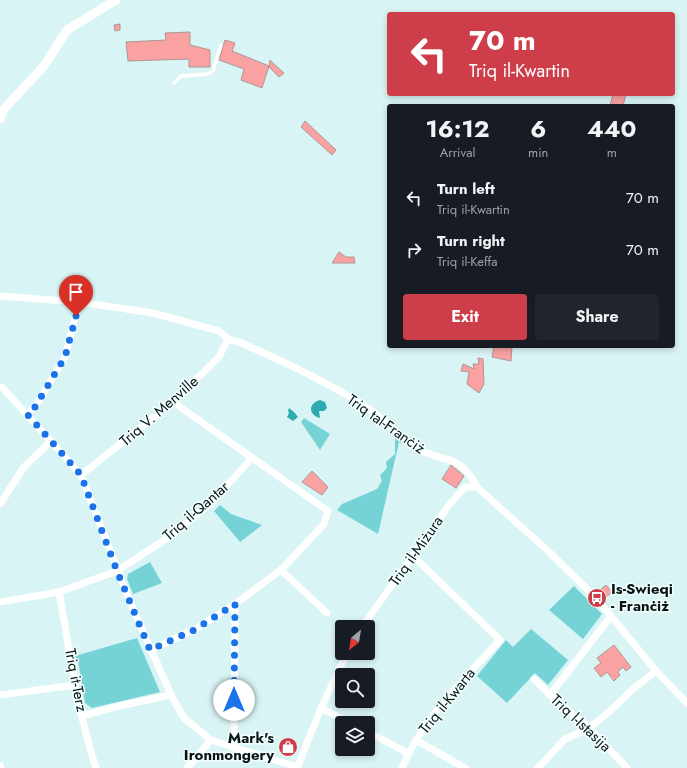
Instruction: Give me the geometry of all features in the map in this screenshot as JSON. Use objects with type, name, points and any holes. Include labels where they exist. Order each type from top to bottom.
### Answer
[{"type":"street","points":[[0,119],[4,109],[44,66],[68,30],[116,0]]},
{"type":"street","name":"Triq tal-Franċiż","points":[[0,296],[79,302],[154,313],[219,331],[228,339],[306,372],[366,407],[413,446],[428,454],[454,462],[472,476],[478,487],[547,550],[590,592],[656,672],[687,703]]},
{"type":"street","points":[[27,414],[35,407],[65,357],[79,302]]},
{"type":"street","name":"Triq V. Menville","points":[[81,475],[173,402],[219,357],[228,339]]},
{"type":"street","points":[[0,387],[2,387],[27,414],[81,475],[117,571],[150,650],[171,695],[184,718],[211,740],[297,768],[321,708],[344,660]]},
{"type":"street","points":[[150,650],[194,630],[235,604],[281,570],[324,524],[328,511],[173,402]]},
{"type":"street","points":[[0,504],[24,467],[51,442]]},
{"type":"street","name":"Triq il-Qantar","points":[[0,602],[59,592],[117,571],[175,533],[212,502],[252,458]]},
{"type":"street","name":"Triq il-Miżura","points":[[367,620],[448,505],[465,487],[478,487]]},
{"type":"street","name":"Triq il-Kwarta","points":[[402,768],[408,753],[416,740],[443,703],[500,640],[413,556]]},
{"type":"street","points":[[281,570],[327,613]]},
{"type":"street","name":"Triq it-Terz","points":[[59,592],[75,685],[96,768]]},
{"type":"street","points":[[234,748],[235,604]]},
{"type":"street","points":[[550,695],[611,616]]},
{"type":"street","points":[[538,768],[565,740],[589,728],[610,711],[633,689],[656,672]]},
{"type":"street","name":"Triq l-Istasija","points":[[534,679],[550,695],[589,728],[628,768]]},
{"type":"street","points":[[0,695],[75,685]]},
{"type":"street","points":[[82,716],[171,695]]},
{"type":"street","points":[[321,708],[336,716]]},
{"type":"street","points":[[375,736],[408,753]]},
{"type":"street","points":[[187,768],[211,740]]},
{"type":"street","points":[[416,740],[465,768]]},
{"type":"lane","points":[[174,82],[181,76],[207,74],[213,71],[222,45]]},
{"type":"shaded area","points":[[320,400],[325,402],[327,408],[324,411],[319,411],[320,418],[313,414],[311,409],[313,404]]},
{"type":"shaded area","points":[[289,408],[298,417],[293,421],[287,417]]},
{"type":"shaded area","points":[[304,418],[330,434],[320,450],[301,422]]},
{"type":"shaded area","points":[[396,436],[412,448],[399,442],[378,534],[337,510],[342,504],[377,489],[382,481],[380,475],[387,468],[386,462],[395,454]]},
{"type":"shaded area","points":[[220,505],[231,514],[262,525],[240,542],[214,511]]},
{"type":"shaded area","points":[[150,562],[162,583],[133,594],[127,579],[128,574]]},
{"type":"shaded area","points":[[574,586],[602,614],[583,639],[549,610]]},
{"type":"shaded area","points":[[531,629],[568,660],[548,685],[535,673],[507,703],[477,676],[506,640],[513,647]]},
{"type":"shaded area","points":[[137,638],[160,692],[92,708],[85,703],[78,660],[75,656]]},
{"type":"building","points":[[120,24],[120,30],[115,31],[114,25]]},
{"type":"building","points":[[190,32],[190,45],[210,50],[210,67],[189,67],[189,59],[128,61],[126,42],[166,40],[165,33]]},
{"type":"building","points":[[225,40],[235,43],[232,51],[269,66],[262,88],[241,80],[244,69],[219,60]]},
{"type":"building","points":[[270,60],[284,73],[279,77],[269,67]]},
{"type":"building","points":[[612,96],[626,96],[624,104],[610,104]]},
{"type":"building","points":[[305,121],[336,150],[332,155],[301,127]]},
{"type":"building","points":[[339,252],[346,257],[354,257],[355,263],[332,263]]},
{"type":"building","points":[[494,348],[512,348],[511,361],[492,357]]},
{"type":"building","points":[[478,358],[483,359],[484,384],[479,393],[467,384],[469,372],[461,371],[463,364],[474,369],[473,364],[479,364]]},
{"type":"building","points":[[451,465],[464,476],[456,488],[442,479]]},
{"type":"building","points":[[312,471],[328,487],[322,495],[302,482]]},
{"type":"building","points":[[606,585],[612,592],[606,597],[600,590]]},
{"type":"building","points":[[614,645],[631,667],[626,671],[623,667],[618,672],[620,675],[614,681],[607,672],[601,677],[594,668],[601,663],[597,658]]},
{"type":"place","name":"Is-Swieqi - Franċiż","points":[[597,598]]},
{"type":"place","name":"Mark's Ironmongery","points":[[288,747]]},
{"type":"route","points":[[76,316],[65,357],[35,407],[27,414],[81,475],[117,571],[150,650],[194,630],[235,604],[234,700]]}]
